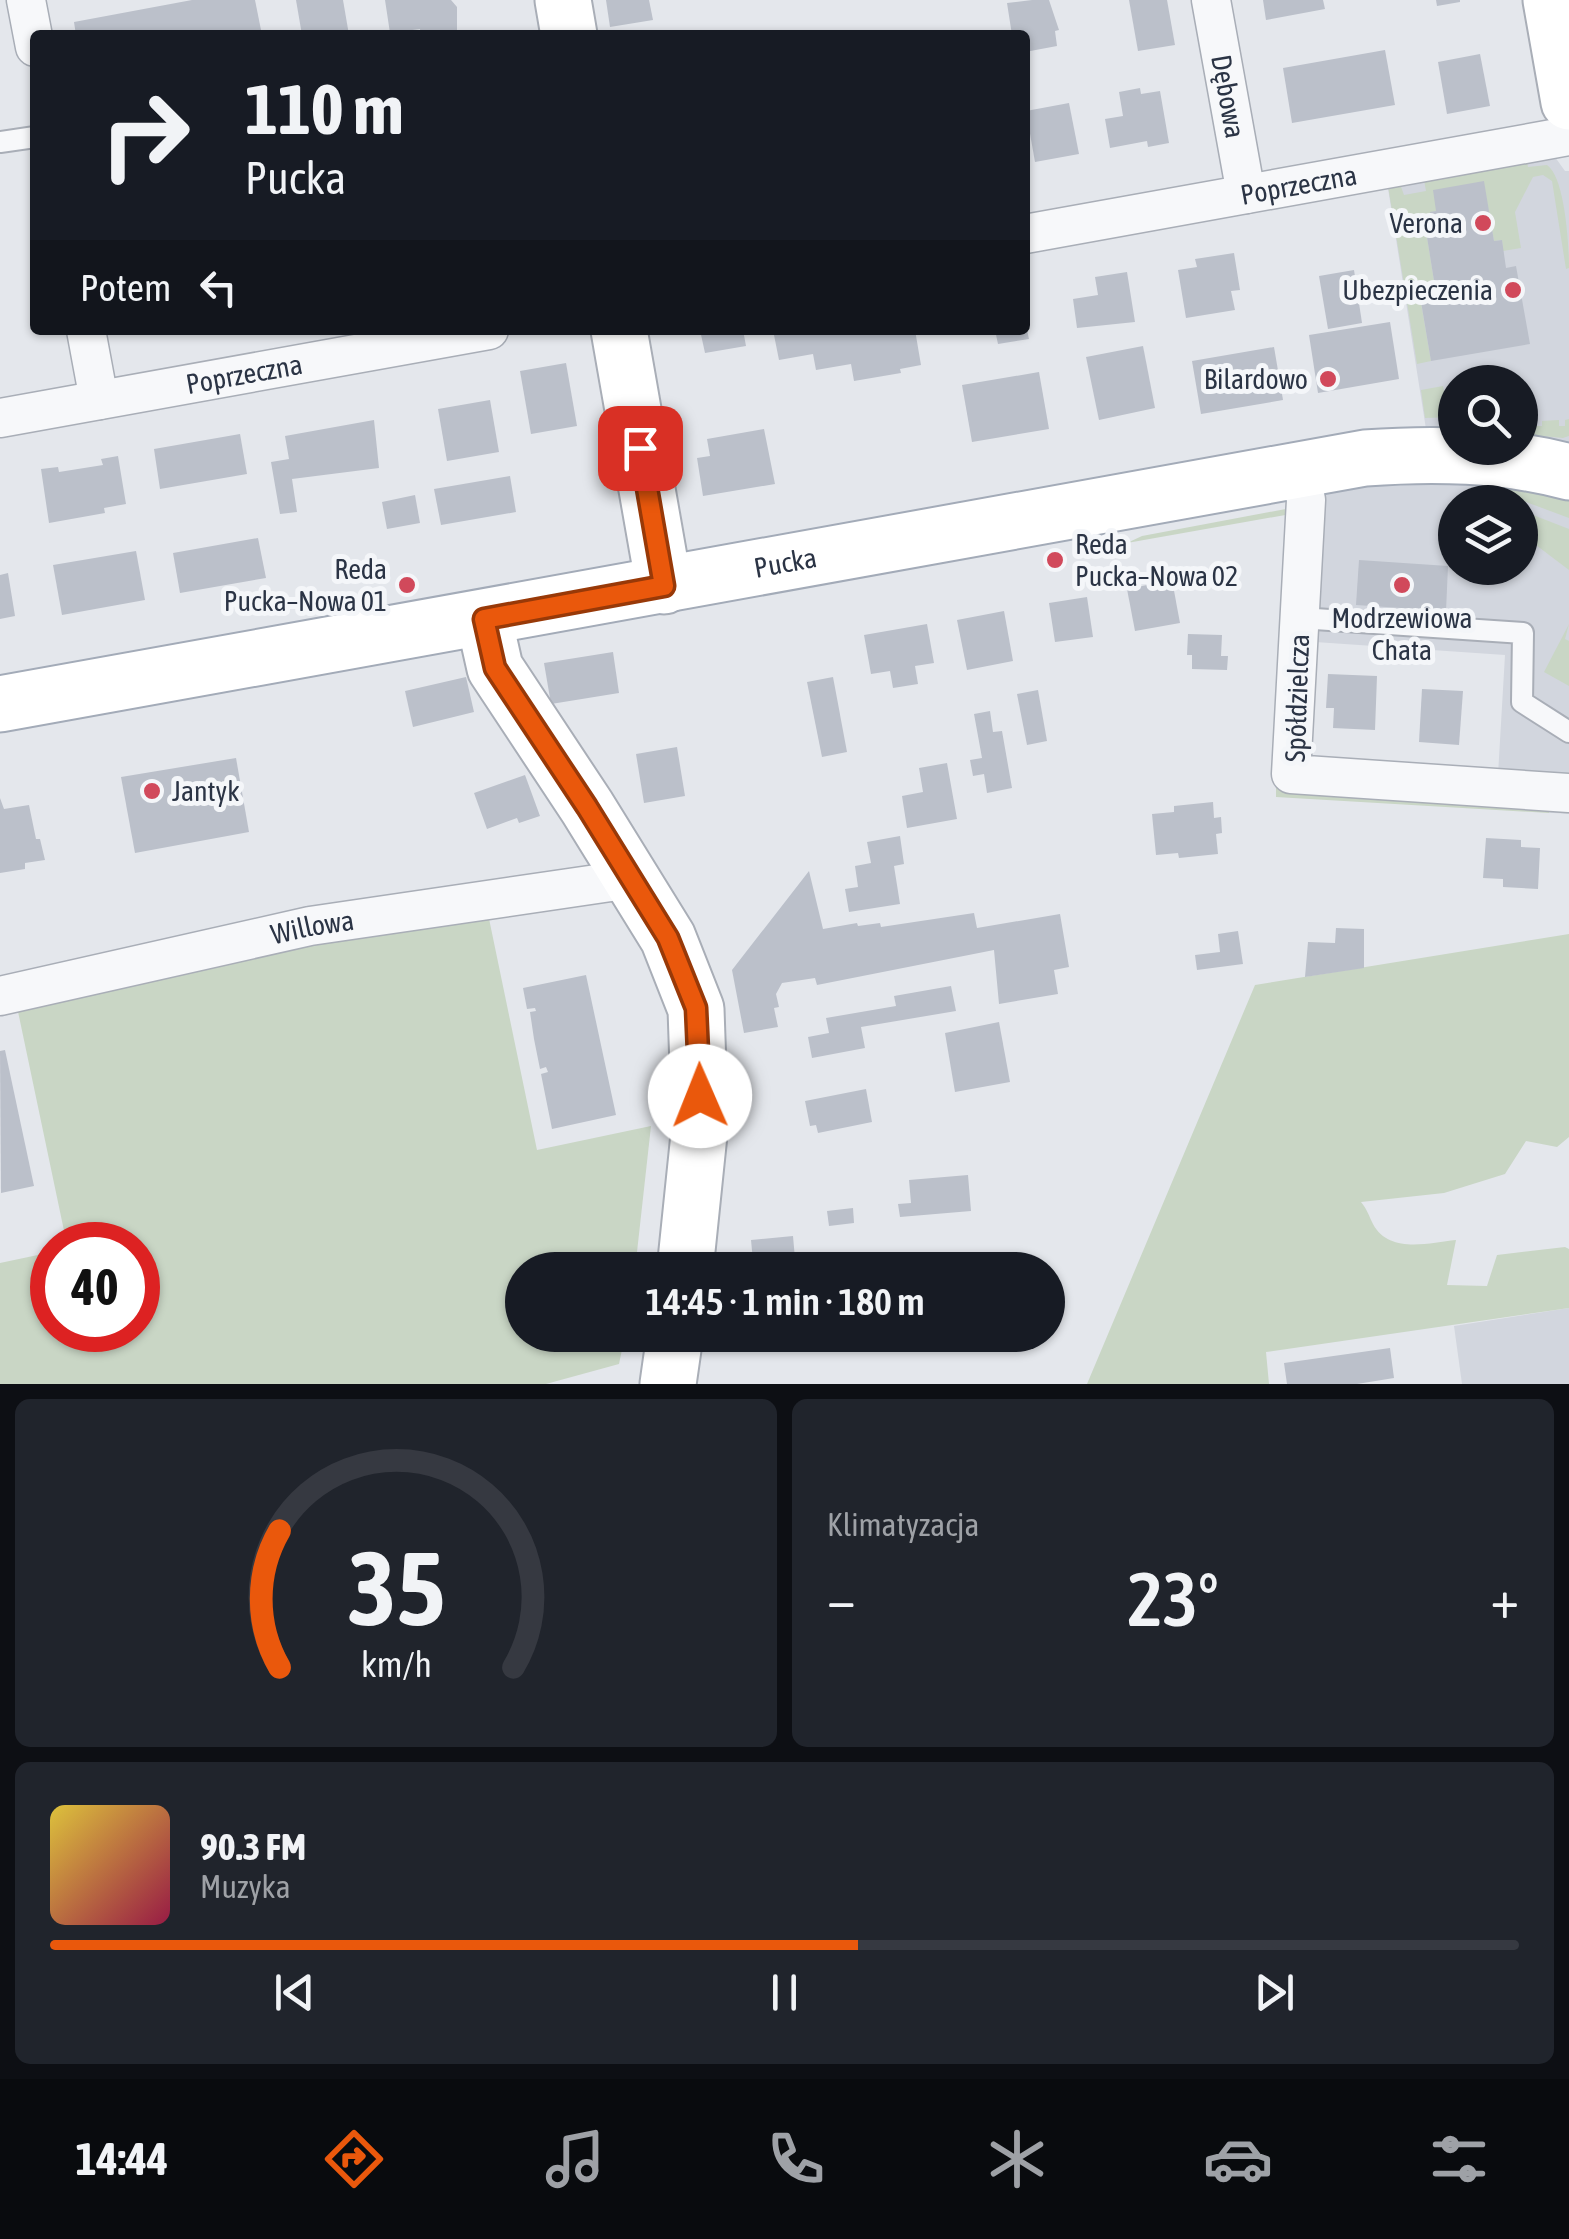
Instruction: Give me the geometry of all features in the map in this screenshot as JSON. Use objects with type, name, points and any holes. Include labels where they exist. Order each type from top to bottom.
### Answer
[{"type":"main road","points":[[563,0],[568,30]]},
{"type":"main road","points":[[1551,0],[1569,102]]},
{"type":"main road","points":[[620,335],[664,586]]},
{"type":"main road","name":"Pucka","points":[[0,704],[1300,468],[1395,456],[1474,455],[1569,472]]},
{"type":"main road","points":[[484,619],[495,668],[668,938],[696,1008],[700,1126],[687,1252]]},
{"type":"main road","points":[[668,1384],[673,1352]]},
{"type":"street","points":[[26,0],[32,30]]},
{"type":"street","name":"Dębowa","points":[[1210,0],[1246,194]]},
{"type":"street","name":"Poprzeczna","points":[[1030,233],[1569,136]]},
{"type":"street","points":[[87,335],[99,400]]},
{"type":"street","name":"Poprzeczna","points":[[0,418],[462,335]]},
{"type":"street","name":"Spółdzielcza","points":[[1300,468],[1306,500],[1291,774],[1569,793]]},
{"type":"street","name":"Willowa","points":[[0,996],[310,926],[631,879]]},
{"type":"lane","points":[[0,142],[30,138]]},
{"type":"lane","points":[[1300,618],[1523,633],[1522,702],[1569,732]]},
{"type":"shaded area","points":[[1555,157],[1569,171],[1569,814],[1496,809],[1505,655],[1286,640],[1289,489],[1426,429],[1387,182]]},
{"type":"shaded area","points":[[1569,1308],[1569,1384],[1462,1384],[1454,1326]]},
{"type":"green space","points":[[1527,162],[1528,167],[1547,165],[1558,183],[1565,212],[1569,268],[1566,269],[1552,181],[1543,175],[1533,177],[1515,212],[1521,248],[1503,251],[1502,240],[1494,241],[1487,202],[1431,212],[1433,229],[1426,231],[1436,293],[1420,297],[1431,361],[1417,364],[1388,186],[1400,184],[1404,195],[1426,191],[1424,180]]},
{"type":"green space","points":[[1438,387],[1438,418],[1425,418],[1421,390]]},
{"type":"green space","points":[[1569,419],[1569,436],[1538,436],[1542,421],[1559,420],[1559,426],[1565,426]]},
{"type":"green space","points":[[1538,493],[1569,500],[1569,518],[1538,506]]},
{"type":"green space","points":[[1291,508],[1291,514],[1127,543],[1142,536]]},
{"type":"green space","points":[[1538,517],[1569,529],[1569,570],[1538,547]]},
{"type":"green space","points":[[1569,624],[1565,639],[1569,641],[1569,686],[1544,672]]},
{"type":"green space","points":[[1276,781],[1448,805],[1487,798],[1549,804],[1549,813],[1276,797]]},
{"type":"green space","points":[[487,909],[537,1150],[651,1126],[637,1252],[505,1252],[505,1352],[621,1352],[619,1364],[546,1384],[0,1384],[0,1263],[30,1257],[30,1352],[160,1352],[160,1222],[62,1222],[16,1002]]},
{"type":"green space","points":[[1569,934],[1569,1137],[1557,1147],[1526,1141],[1505,1174],[1444,1193],[1361,1202],[1373,1224],[1389,1240],[1422,1244],[1456,1240],[1447,1285],[1487,1286],[1497,1255],[1569,1249],[1569,1308],[1266,1352],[1269,1384],[1087,1384],[1255,985]]},
{"type":"building","points":[[192,0],[255,0],[261,30],[75,30],[74,22]]},
{"type":"building","points":[[296,0],[343,0],[348,30],[301,30]]},
{"type":"building","points":[[385,0],[451,0],[457,7],[457,30],[390,30]]},
{"type":"building","points":[[606,0],[649,0],[653,20],[610,27]]},
{"type":"building","points":[[1049,0],[1059,30],[1055,31],[1057,46],[1030,51],[1030,30],[1011,30],[1007,3]]},
{"type":"building","points":[[1129,0],[1167,0],[1175,45],[1138,51]]},
{"type":"building","points":[[1263,0],[1323,0],[1325,9],[1266,20]]},
{"type":"building","points":[[1436,0],[1460,0],[1460,2],[1437,6]]},
{"type":"building","points":[[1385,50],[1395,105],[1292,123],[1283,68]]},
{"type":"building","points":[[1480,54],[1490,106],[1447,114],[1438,62]]},
{"type":"building","points":[[1140,88],[1141,94],[1160,91],[1169,143],[1148,147],[1147,141],[1110,148],[1105,119],[1123,116],[1119,92]]},
{"type":"building","points":[[1069,103],[1079,154],[1035,162],[1030,110]]},
{"type":"building","points":[[1484,181],[1494,241],[1502,240],[1506,268],[1516,266],[1530,344],[1431,361],[1420,296],[1436,293],[1426,231],[1433,229],[1433,190]]},
{"type":"building","points":[[1234,253],[1240,290],[1231,291],[1235,310],[1186,318],[1178,270],[1197,267],[1195,259]]},
{"type":"building","points":[[1354,270],[1362,323],[1328,329],[1319,276]]},
{"type":"building","points":[[1127,272],[1135,322],[1077,328],[1073,299],[1098,295],[1095,277]]},
{"type":"building","points":[[1390,322],[1399,379],[1318,393],[1309,335]]},
{"type":"building","points":[[701,335],[744,335],[746,346],[705,353]]},
{"type":"building","points":[[774,335],[916,335],[921,365],[900,369],[901,373],[854,381],[851,364],[816,370],[813,354],[779,360]]},
{"type":"building","points":[[996,335],[1028,335],[1029,339],[998,344]]},
{"type":"building","points":[[1143,346],[1155,408],[1099,420],[1086,357]]},
{"type":"building","points":[[1274,347],[1283,400],[1201,414],[1192,361]]},
{"type":"building","points":[[566,363],[577,426],[531,434],[520,371]]},
{"type":"building","points":[[1039,372],[1049,429],[972,442],[962,385]]},
{"type":"building","points":[[490,400],[499,452],[447,461],[438,409]]},
{"type":"building","points":[[374,420],[379,468],[292,479],[297,512],[280,514],[271,462],[289,459],[285,436]]},
{"type":"building","points":[[764,429],[775,484],[703,496],[697,458],[710,456],[707,439]]},
{"type":"building","points":[[240,434],[247,474],[160,489],[154,449]]},
{"type":"building","points":[[118,456],[126,504],[104,508],[105,513],[49,523],[41,469],[58,467],[59,472],[103,465],[101,459]]},
{"type":"building","points":[[510,476],[516,512],[441,525],[434,489]]},
{"type":"building","points":[[415,495],[420,523],[387,529],[382,502]]},
{"type":"building","points":[[258,538],[266,578],[180,593],[173,553]]},
{"type":"building","points":[[136,551],[145,600],[62,615],[53,565]]},
{"type":"building","name":"Reda Pucka–Nowa 02","points":[[1064,556],[1065,561],[1046,564],[1045,559]]},
{"type":"building","name":"Modrzewiowa Chata","points":[[1359,560],[1438,565],[1438,585],[1447,585],[1446,611],[1356,605]]},
{"type":"building","points":[[8,573],[15,616],[0,619],[0,575]]},
{"type":"building","name":"Reda Pucka–Nowa 01","points":[[415,580],[416,586],[398,590],[397,583]]},
{"type":"building","points":[[1172,580],[1180,623],[1135,631],[1127,589]]},
{"type":"building","points":[[1087,597],[1093,637],[1055,642],[1049,603]]},
{"type":"building","points":[[1004,611],[1013,661],[967,670],[957,620]]},
{"type":"building","points":[[927,624],[934,663],[915,666],[918,684],[893,688],[890,671],[871,674],[864,635]]},
{"type":"building","points":[[1188,634],[1222,635],[1221,656],[1228,656],[1227,670],[1192,669],[1192,655],[1187,655]]},
{"type":"building","points":[[613,652],[619,693],[551,704],[544,663]]},
{"type":"building","points":[[1328,674],[1377,676],[1375,730],[1333,728],[1334,708],[1326,708]]},
{"type":"building","points":[[466,677],[474,712],[413,727],[405,691]]},
{"type":"building","points":[[833,677],[847,752],[822,757],[807,682]]},
{"type":"building","points":[[1422,689],[1463,691],[1459,745],[1419,742]]},
{"type":"building","points":[[1038,690],[1047,741],[1027,745],[1017,694]]},
{"type":"building","points":[[990,711],[993,732],[1002,731],[1012,788],[987,793],[984,774],[973,776],[970,760],[982,758],[974,714]]},
{"type":"building","points":[[677,747],[685,796],[644,803],[636,754]]},
{"type":"building","points":[[236,758],[249,832],[135,853],[121,777]]},
{"type":"building","points":[[947,763],[957,819],[907,828],[902,796],[923,792],[919,768]]},
{"type":"building","points":[[525,775],[540,816],[519,823],[517,818],[487,829],[474,793]]},
{"type":"building","points":[[0,798],[4,809],[29,805],[45,860],[25,863],[25,869],[0,873]]},
{"type":"building","points":[[1213,802],[1214,818],[1221,817],[1222,833],[1216,834],[1218,854],[1179,858],[1178,853],[1156,855],[1152,814],[1174,812],[1174,806]]},
{"type":"building","points":[[900,836],[904,864],[894,866],[900,904],[849,912],[845,889],[858,887],[855,866],[871,863],[867,842]]},
{"type":"building","points":[[1486,838],[1521,840],[1521,847],[1540,848],[1538,889],[1503,887],[1503,879],[1483,878]]},
{"type":"building","points":[[809,871],[823,929],[857,923],[880,923],[881,927],[974,913],[977,928],[1060,914],[1069,967],[1054,970],[1058,994],[999,1004],[994,950],[817,985],[815,978],[782,983],[776,994],[779,1007],[774,1008],[778,1027],[744,1033],[732,970]]},
{"type":"building","points":[[1336,928],[1364,929],[1364,968],[1305,977],[1308,942],[1335,943]]},
{"type":"building","points":[[1238,931],[1243,964],[1197,970],[1195,955],[1220,952],[1218,934]]},
{"type":"building","points":[[586,975],[616,1115],[552,1129],[541,1074],[548,1072],[546,1067],[540,1069],[530,1012],[536,1011],[527,1009],[523,988]]},
{"type":"building","points":[[951,986],[956,1011],[861,1027],[865,1048],[812,1058],[808,1037],[829,1033],[826,1018],[896,1006],[894,996]]},
{"type":"building","points":[[999,1022],[1010,1082],[955,1092],[945,1033]]},
{"type":"building","points":[[5,1050],[34,1186],[1,1193],[0,1051]]},
{"type":"building","points":[[866,1089],[872,1122],[818,1133],[816,1125],[810,1126],[805,1101]]},
{"type":"building","points":[[968,1175],[971,1211],[900,1217],[898,1204],[911,1203],[909,1180]]},
{"type":"building","points":[[853,1208],[854,1223],[829,1226],[827,1211]]},
{"type":"building","points":[[793,1236],[794,1252],[752,1252],[751,1240]]},
{"type":"building","points":[[1390,1348],[1394,1378],[1357,1384],[1287,1384],[1284,1363]]},
{"type":"place","name":"Verona","points":[[1483,223]]},
{"type":"place","name":"Ubezpieczenia","points":[[1513,290]]},
{"type":"place","name":"Bilardowo","points":[[1328,379]]},
{"type":"place","name":"Reda Pucka–Nowa 02","points":[[1055,560]]},
{"type":"place","name":"Reda Pucka–Nowa 01","points":[[407,585]]},
{"type":"place","name":"Modrzewiowa Chata","points":[[1402,585]]},
{"type":"place","name":"Jantyk","points":[[152,791]]},
{"type":"route","points":[[640,448],[664,586],[484,619],[495,668],[668,938],[696,1008],[700,1096]]}]
